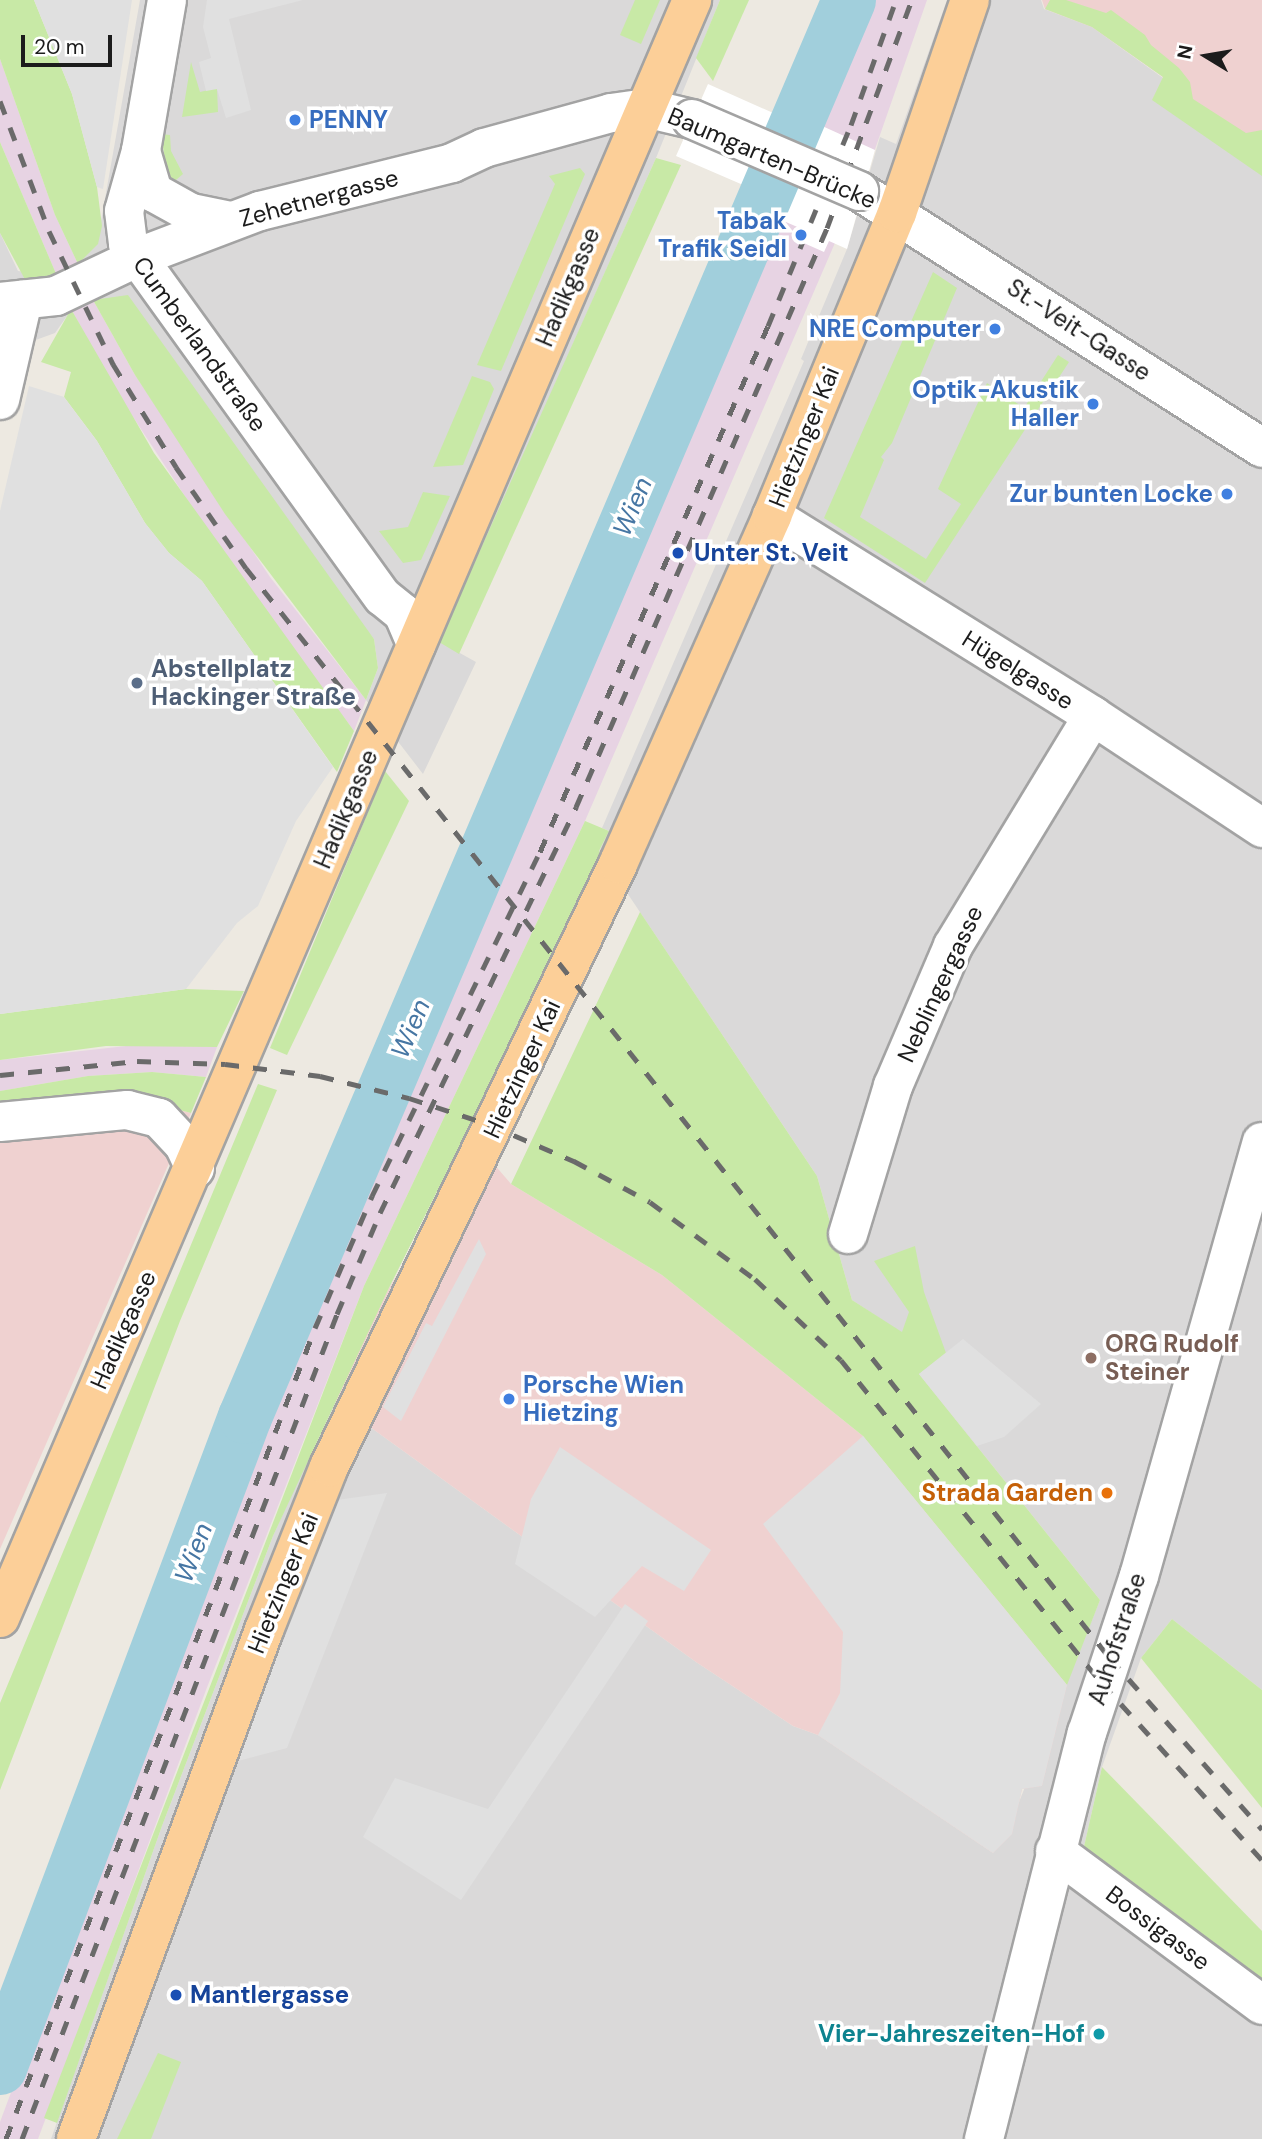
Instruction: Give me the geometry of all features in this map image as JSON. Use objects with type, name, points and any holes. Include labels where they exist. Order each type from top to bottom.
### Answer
[{"type":"main road","name":"Hadikgasse","points":[[0,1618],[54,1483],[195,1169],[692,0]]},
{"type":"main road","name":"Hietzinger Kai","points":[[76,2139],[264,1630],[329,1467],[606,888],[772,516],[897,213],[970,0]]},
{"type":"street","name":"Cumberlandstraße","points":[[167,0],[141,151],[124,211],[126,237],[136,258],[383,597],[403,613],[416,644]]},
{"type":"street","name":"Baumgarten-Brücke","points":[[645,108],[692,119],[859,191],[897,213]]},
{"type":"street","name":"Zehetnergasse","points":[[11,301],[56,296],[136,258],[231,221],[452,163],[484,148],[611,113],[645,108]]},
{"type":"street","points":[[141,151],[153,192],[191,213],[231,221]]},
{"type":"street","name":"St.-Veit-Gasse","points":[[897,213],[1262,448]]},
{"type":"street","points":[[0,400],[11,301]]},
{"type":"street","name":"Hügelgasse","points":[[772,516],[1093,716],[1262,828]]},
{"type":"street","name":"Neblingergasse","points":[[848,1234],[893,1086],[953,946],[1093,716]]},
{"type":"street","points":[[0,1122],[127,1110],[159,1118],[184,1145],[195,1169]]},
{"type":"street","name":"Auhofstraße","points":[[984,2139],[1087,1733],[1139,1576],[1259,1158]]},
{"type":"street","name":"Bossigasse","points":[[1055,1851],[1262,2005]]},
{"type":"shaded area","points":[[34,0],[132,0],[103,189],[97,187],[72,94]]},
{"type":"shaded area","points":[[140,0],[720,0],[656,158],[440,642],[476,662],[423,774],[366,700],[378,668],[374,639],[93,300],[72,309],[55,333],[0,353],[0,233],[18,271],[57,276],[78,264],[97,244]]},
{"type":"shaded area","points":[[207,0],[303,0],[229,19],[251,110],[226,118],[217,89],[206,91],[199,62],[211,58],[203,27]]},
{"type":"shaded area","points":[[875,0],[927,0],[873,155],[585,821],[364,1286],[206,1690],[38,2139],[0,2139],[0,2122],[151,1717],[314,1302]]},
{"type":"shaded area","points":[[947,0],[1041,0],[1044,9],[1092,27],[1163,78],[1153,99],[1262,175],[1262,1690],[1172,1619],[1141,1658],[1102,1767],[1083,1851],[1262,1979],[1262,2139],[51,2139],[162,1826],[273,1536],[334,1401],[696,1662],[793,1726],[818,1735],[993,1853],[1017,1807],[1100,1600],[919,1374],[902,1333],[852,1300],[817,1176],[599,851],[609,831],[602,828],[804,361],[801,359],[847,249],[880,137],[896,144]]},
{"type":"shaded area","points":[[1042,0],[1262,0],[1262,175],[1163,77],[1092,27],[1045,9]]},
{"type":"shaded area","points":[[0,59],[55,215],[78,264],[57,276],[0,142]]},
{"type":"shaded area","points":[[93,300],[135,375],[270,577],[366,700],[354,731],[211,536],[118,394],[71,309]]},
{"type":"shaded area","name":"Abstellplatz Hackinger Straße","points":[[29,386],[64,397],[97,441],[145,523],[169,553],[202,581],[333,767],[296,821],[258,906],[237,923],[186,989],[0,1014],[0,511]]},
{"type":"shaded area","points":[[153,1043],[217,1047],[206,1077],[152,1072],[88,1076],[0,1091],[0,1060]]},
{"type":"shaded area","points":[[130,1097],[191,1113],[0,1549],[0,1113]]},
{"type":"shaded area","points":[[474,1141],[511,1184],[662,1275],[863,1436],[1067,1685],[1042,1786],[1022,1789],[1012,1834],[993,1853],[818,1735],[793,1726],[696,1662],[334,1401],[388,1290]]},
{"type":"shaded area","points":[[479,1239],[486,1254],[401,1421],[383,1407],[426,1323],[432,1326]]},
{"type":"shaded area","points":[[963,1339],[1041,1404],[1004,1437],[977,1446],[919,1374]]},
{"type":"shaded area","points":[[863,1436],[1067,1685],[1042,1786],[1022,1789],[1012,1834],[993,1853],[818,1735],[840,1693],[843,1632],[763,1524]]},
{"type":"shaded area","points":[[560,1447],[711,1550],[684,1591],[642,1566],[595,1617],[515,1564],[531,1499]]},
{"type":"shaded area","points":[[387,1493],[287,1748],[234,1762],[337,1500]]},
{"type":"shaded area","points":[[625,1604],[648,1621],[461,1900],[363,1837],[395,1778],[488,1809]]},
{"type":"green space","points":[[0,0],[34,0],[72,94],[97,187],[102,226],[98,244],[78,264],[55,215],[0,59]]},
{"type":"green space","points":[[635,0],[660,0],[641,44],[620,35]]},
{"type":"green space","points":[[720,0],[749,0],[713,81],[696,58]]},
{"type":"green space","points":[[1050,0],[1066,0],[1106,13],[1111,10],[1145,35],[1151,45],[1179,68],[1190,82],[1193,99],[1246,133],[1262,130],[1262,176],[1152,100],[1163,77],[1092,27],[1045,9]]},
{"type":"green space","points":[[191,62],[200,92],[217,88],[218,112],[182,117]]},
{"type":"green space","points":[[161,134],[170,135],[171,151],[183,174],[169,186]]},
{"type":"green space","points":[[0,142],[57,276],[29,287],[0,233]]},
{"type":"green space","points":[[656,158],[681,165],[459,654],[439,642]]},
{"type":"green space","points":[[580,168],[585,174],[501,371],[477,365],[555,184],[549,176]]},
{"type":"green space","points":[[933,272],[957,288],[892,443],[881,457],[884,460],[860,517],[926,559],[961,504],[938,489],[987,383],[1024,408],[1058,355],[1069,362],[925,583],[824,518]]},
{"type":"green space","points":[[128,295],[374,639],[378,668],[366,700],[225,514],[135,375],[93,300]]},
{"type":"green space","points":[[71,309],[154,453],[354,731],[337,772],[202,581],[169,553],[145,523],[97,441],[64,397],[71,372],[41,362]]},
{"type":"green space","points":[[472,376],[490,382],[494,389],[463,465],[433,467]]},
{"type":"green space","points":[[423,492],[450,496],[421,560],[403,563],[379,531],[408,527]]},
{"type":"green space","points":[[385,771],[409,801],[287,1055],[270,1048]]},
{"type":"green space","points":[[585,821],[609,831],[599,851],[604,856],[388,1290],[273,1536],[162,1826],[57,2123],[44,2118],[364,1286]]},
{"type":"green space","points":[[640,912],[817,1176],[852,1300],[902,1332],[909,1312],[874,1261],[915,1246],[924,1292],[946,1353],[919,1374],[1100,1600],[1067,1685],[863,1436],[662,1275],[511,1184]]},
{"type":"green space","points":[[186,989],[244,991],[217,1047],[106,1046],[0,1060],[0,1014]]},
{"type":"green space","points":[[152,1072],[206,1077],[191,1113],[130,1097],[0,1113],[0,1091],[88,1076]]},
{"type":"green space","points":[[258,1084],[277,1090],[180,1321],[0,1790],[0,1703]]},
{"type":"green space","points":[[1172,1619],[1262,1690],[1262,1808],[1141,1658]]},
{"type":"green space","points":[[1102,1767],[1262,1931],[1262,1979],[1083,1851]]},
{"type":"green space","points":[[158,2053],[181,2062],[151,2139],[117,2139]]},
{"type":"pier","points":[[708,84],[816,132],[820,125],[875,150],[847,249],[829,241],[824,252],[797,240],[802,229],[779,219],[785,203],[676,156]]},
{"type":"waterway","name":"Wien","points":[[0,2068],[245,1417],[849,0]]},
{"type":"railway","points":[[6,2139],[315,1328],[372,1196],[540,852],[768,326],[851,125],[896,0]]},
{"type":"railway","points":[[22,2139],[337,1314],[380,1213],[576,807],[827,228],[912,0]]},
{"type":"railway","points":[[0,101],[49,231],[113,364],[176,467],[246,568],[1110,1658],[1262,1829]]},
{"type":"railway","points":[[0,1075],[137,1061],[225,1064],[320,1076],[409,1098],[488,1124],[574,1161],[650,1202],[755,1279],[841,1360],[1102,1683],[1262,1860]]},
{"type":"place","name":"PENNY","points":[[295,120]]},
{"type":"place","name":"Tabak Trafik Seidl","points":[[801,235]]},
{"type":"place","name":"NRE Computer","points":[[995,329]]},
{"type":"place","name":"Optik-Akustik Haller","points":[[1093,404]]},
{"type":"place","name":"Zur bunten Locke","points":[[1227,494]]},
{"type":"place","name":"Unter St. Veit","points":[[678,553]]},
{"type":"place","name":"Abstellplatz Hackinger Straße","points":[[137,683]]},
{"type":"place","name":"ORG Rudolf Steiner","points":[[1091,1358]]},
{"type":"place","name":"Porsche Wien Hietzing","points":[[509,1399]]},
{"type":"place","name":"Strada Garden","points":[[1107,1493]]},
{"type":"place","name":"Mantlergasse","points":[[176,1995]]},
{"type":"place","name":"Vier-Jahreszeiten-Hof","points":[[1099,2034]]}]
